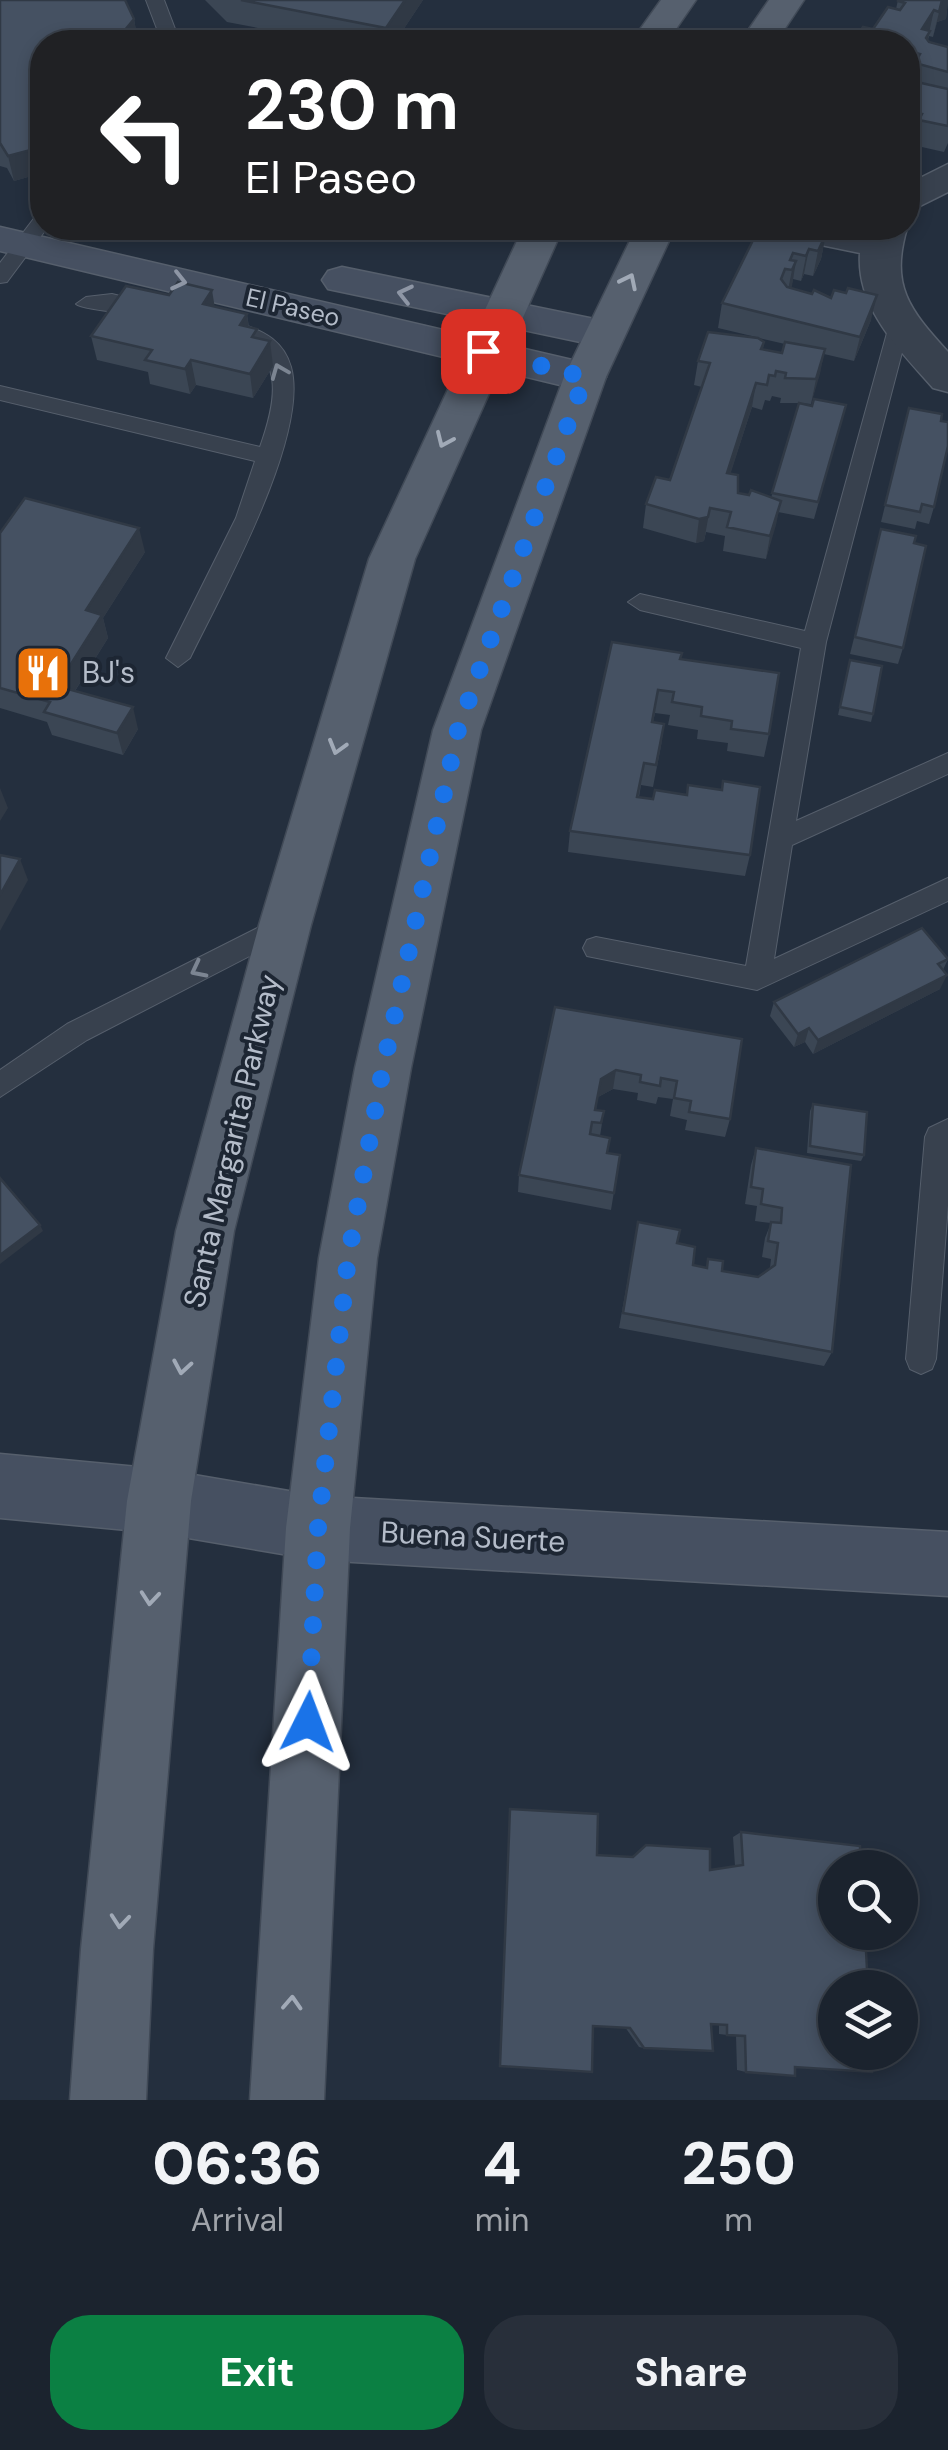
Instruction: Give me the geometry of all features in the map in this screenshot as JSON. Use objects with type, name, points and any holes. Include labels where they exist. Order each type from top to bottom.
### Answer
[{"type":"main road","points":[[657,30],[679,0]]},
{"type":"main road","points":[[766,30],[787,0]]},
{"type":"main road","name":"Santa Margarita Parkway","points":[[108,2100],[159,1500],[205,1231],[285,925],[392,560],[537,240]]},
{"type":"main road","points":[[287,2100],[318,1528],[348,1258],[458,730],[594,356],[649,240]]},
{"type":"street","points":[[920,199],[948,176]]},
{"type":"street","name":"El Paseo","points":[[0,203],[22,239],[594,356]]},
{"type":"street","name":"El Paseo","points":[[162,240],[304,271],[492,333]]},
{"type":"street","points":[[882,240],[875,254],[878,281],[900,322],[948,378]]},
{"type":"street","name":"Buena Suerte","points":[[0,1486],[159,1500],[318,1528],[948,1564]]},
{"type":"lane","points":[[155,0],[166,30]]},
{"type":"lane","points":[[86,304],[112,301],[176,316]]},
{"type":"lane","points":[[757,979],[814,642],[900,322]]},
{"type":"lane","points":[[178,658],[247,518],[281,420],[286,390],[279,366],[268,348],[251,333],[224,327]]},
{"type":"lane","points":[[0,417],[8,394],[266,456]]},
{"type":"lane","points":[[640,602],[814,642]]},
{"type":"lane","points":[[778,841],[948,763]]},
{"type":"lane","points":[[596,948],[757,979],[948,889]]},
{"type":"lane","points":[[0,1085],[77,1032],[285,925]]},
{"type":"lane","points":[[921,1358],[945,1136]]},
{"type":"building","points":[[0,0],[125,0],[134,19],[125,30],[30,30],[30,150],[8,156],[0,143]]},
{"type":"building","points":[[241,0],[405,0],[386,28]]},
{"type":"building","points":[[942,0],[939,12],[934,10],[922,29],[930,31],[926,38],[929,42],[948,47],[948,72],[920,64],[920,30],[861,30],[873,29],[888,7],[900,10],[905,3],[898,1]]},
{"type":"building","points":[[920,83],[948,89],[948,126],[920,120]]},
{"type":"building","points":[[753,240],[823,240],[818,251],[809,249],[806,256],[793,253],[790,260],[796,261],[792,270],[785,269],[781,279],[787,287],[812,294],[814,290],[831,298],[834,290],[846,293],[848,288],[877,295],[860,337],[722,303]]},
{"type":"building","points":[[178,282],[212,290],[203,304],[247,314],[240,325],[257,329],[252,337],[270,341],[250,374],[191,360],[185,369],[145,360],[152,350],[91,336],[126,286],[169,295]]},
{"type":"building","points":[[708,332],[758,338],[764,342],[761,349],[782,353],[785,342],[825,349],[816,379],[785,378],[786,373],[776,371],[775,376],[769,375],[767,385],[756,383],[727,473],[738,475],[738,493],[749,495],[751,490],[781,501],[770,536],[727,527],[731,512],[710,508],[708,517],[699,519],[646,504],[656,477],[670,480],[710,363],[698,361]]},
{"type":"building","points":[[814,399],[846,405],[818,502],[772,493],[799,403],[812,406]]},
{"type":"building","points":[[909,408],[942,414],[941,421],[948,422],[948,446],[934,507],[922,504],[920,512],[885,505]]},
{"type":"building","name":"BJ's","points":[[25,498],[139,528],[86,610],[102,615],[57,686],[133,707],[117,733],[44,712],[50,702],[0,688],[0,533]]},
{"type":"building","points":[[881,529],[916,536],[914,543],[926,546],[903,648],[855,637]]},
{"type":"building","points":[[612,642],[682,653],[680,659],[779,673],[769,734],[731,729],[732,721],[701,716],[702,707],[672,702],[674,692],[658,690],[652,722],[664,724],[656,765],[644,763],[637,797],[653,799],[655,790],[687,795],[688,785],[722,790],[723,781],[760,787],[750,855],[570,831]]},
{"type":"building","points":[[850,660],[882,666],[873,714],[840,707]]},
{"type":"building","points":[[0,855],[20,859],[0,895]]},
{"type":"building","points":[[922,928],[948,959],[938,964],[947,975],[818,1040],[809,1028],[798,1034],[774,1002]]},
{"type":"building","points":[[555,1007],[742,1039],[730,1119],[689,1112],[691,1101],[674,1098],[677,1081],[661,1078],[660,1086],[640,1082],[641,1075],[616,1070],[601,1079],[595,1110],[604,1111],[601,1123],[592,1122],[590,1134],[610,1138],[607,1153],[620,1155],[614,1193],[519,1175]]},
{"type":"building","points":[[813,1104],[867,1112],[864,1155],[810,1146]]},
{"type":"building","points":[[756,1148],[851,1165],[832,1352],[623,1313],[638,1222],[680,1230],[677,1243],[695,1247],[693,1265],[707,1268],[708,1259],[723,1261],[722,1271],[758,1277],[775,1265],[778,1243],[768,1241],[771,1222],[781,1223],[782,1208],[761,1204],[763,1189],[751,1187]]},
{"type":"building","points":[[0,1178],[40,1225],[0,1255]]},
{"type":"building","points":[[510,1809],[598,1814],[597,1855],[633,1857],[646,1845],[710,1849],[710,1870],[743,1865],[741,1832],[860,1846],[860,1850],[818,1850],[818,1950],[866,1950],[867,1970],[818,1970],[818,2068],[795,2067],[795,2076],[746,2072],[745,2036],[727,2035],[727,2025],[711,2024],[713,2051],[644,2048],[630,2028],[593,2026],[592,2072],[500,2066]]},
{"type":"place","name":"BJ's","points":[[43,673]]},
{"type":"route","points":[[308,1722],[318,1528],[348,1258],[383,1068],[458,730],[585,377],[483,351]]}]
